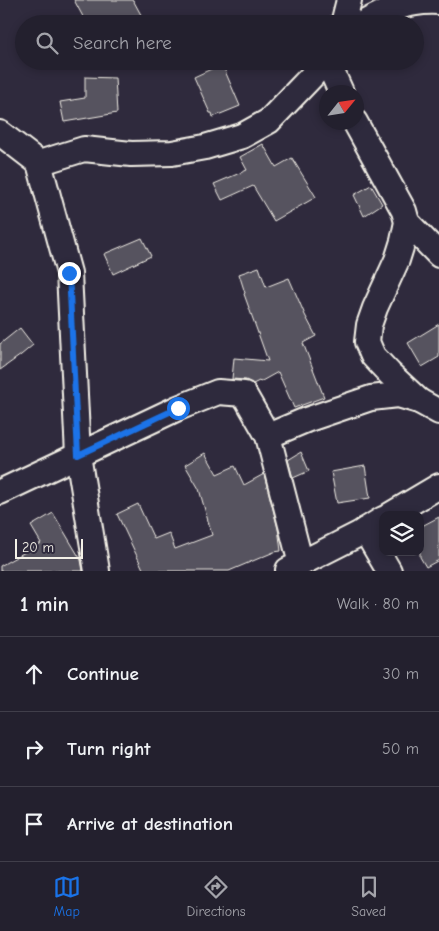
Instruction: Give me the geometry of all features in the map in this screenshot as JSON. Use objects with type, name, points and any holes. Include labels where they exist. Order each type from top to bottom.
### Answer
[{"type":"street","points":[[345,15],[349,0]]},
{"type":"street","points":[[379,15],[406,3],[427,0],[439,2]]},
{"type":"street","points":[[39,163],[84,149],[131,154],[172,153],[205,147],[242,136],[269,121],[313,75],[314,70]]},
{"type":"street","points":[[331,70],[338,85]]},
{"type":"street","points":[[359,130],[404,211],[407,222],[397,260],[369,325],[367,342],[373,356],[390,374],[429,407]]},
{"type":"street","points":[[0,133],[39,163],[69,273],[78,455],[97,571]]},
{"type":"street","points":[[407,222],[439,255]]},
{"type":"street","points":[[0,492],[178,408],[218,392],[244,394],[268,436],[294,567],[374,524],[389,571]]},
{"type":"street","points":[[268,436],[306,420],[371,398],[398,395],[429,407]]},
{"type":"street","points":[[397,511],[439,486]]},
{"type":"building","points":[[74,0],[133,0],[141,15],[82,15]]},
{"type":"building","points":[[209,70],[225,70],[240,106],[213,117],[194,77]]},
{"type":"building","points":[[85,77],[115,78],[117,113],[64,122],[60,102],[85,98]]},
{"type":"building","points":[[263,144],[276,167],[292,158],[316,197],[274,221],[253,186],[222,200],[214,184],[247,170],[240,157]]},
{"type":"building","points":[[371,185],[382,204],[364,216],[354,195]]},
{"type":"building","points":[[142,238],[151,256],[113,274],[104,254]]},
{"type":"building","points":[[259,267],[266,287],[289,278],[316,336],[303,343],[324,397],[294,408],[278,372],[253,384],[246,380],[232,379],[234,358],[268,361],[244,294],[239,274]]},
{"type":"building","points":[[439,324],[439,357],[422,367],[408,343]]},
{"type":"building","points":[[20,328],[33,345],[0,370],[0,344]]},
{"type":"building","points":[[301,452],[309,471],[293,478],[288,460]]},
{"type":"building","points":[[205,453],[217,474],[235,466],[244,485],[264,474],[278,528],[281,551],[274,552],[229,571],[144,571],[117,514],[138,504],[154,539],[169,533],[175,549],[212,535],[199,489],[185,465]]},
{"type":"building","points":[[365,466],[370,498],[337,503],[331,472]]},
{"type":"building","points":[[53,513],[81,560],[83,571],[0,571],[0,566],[41,543],[31,526]]},
{"type":"building","points":[[439,517],[439,560],[426,567],[420,557],[424,556],[424,525]]},
{"type":"route","points":[[69,273],[78,455],[178,408]]}]
